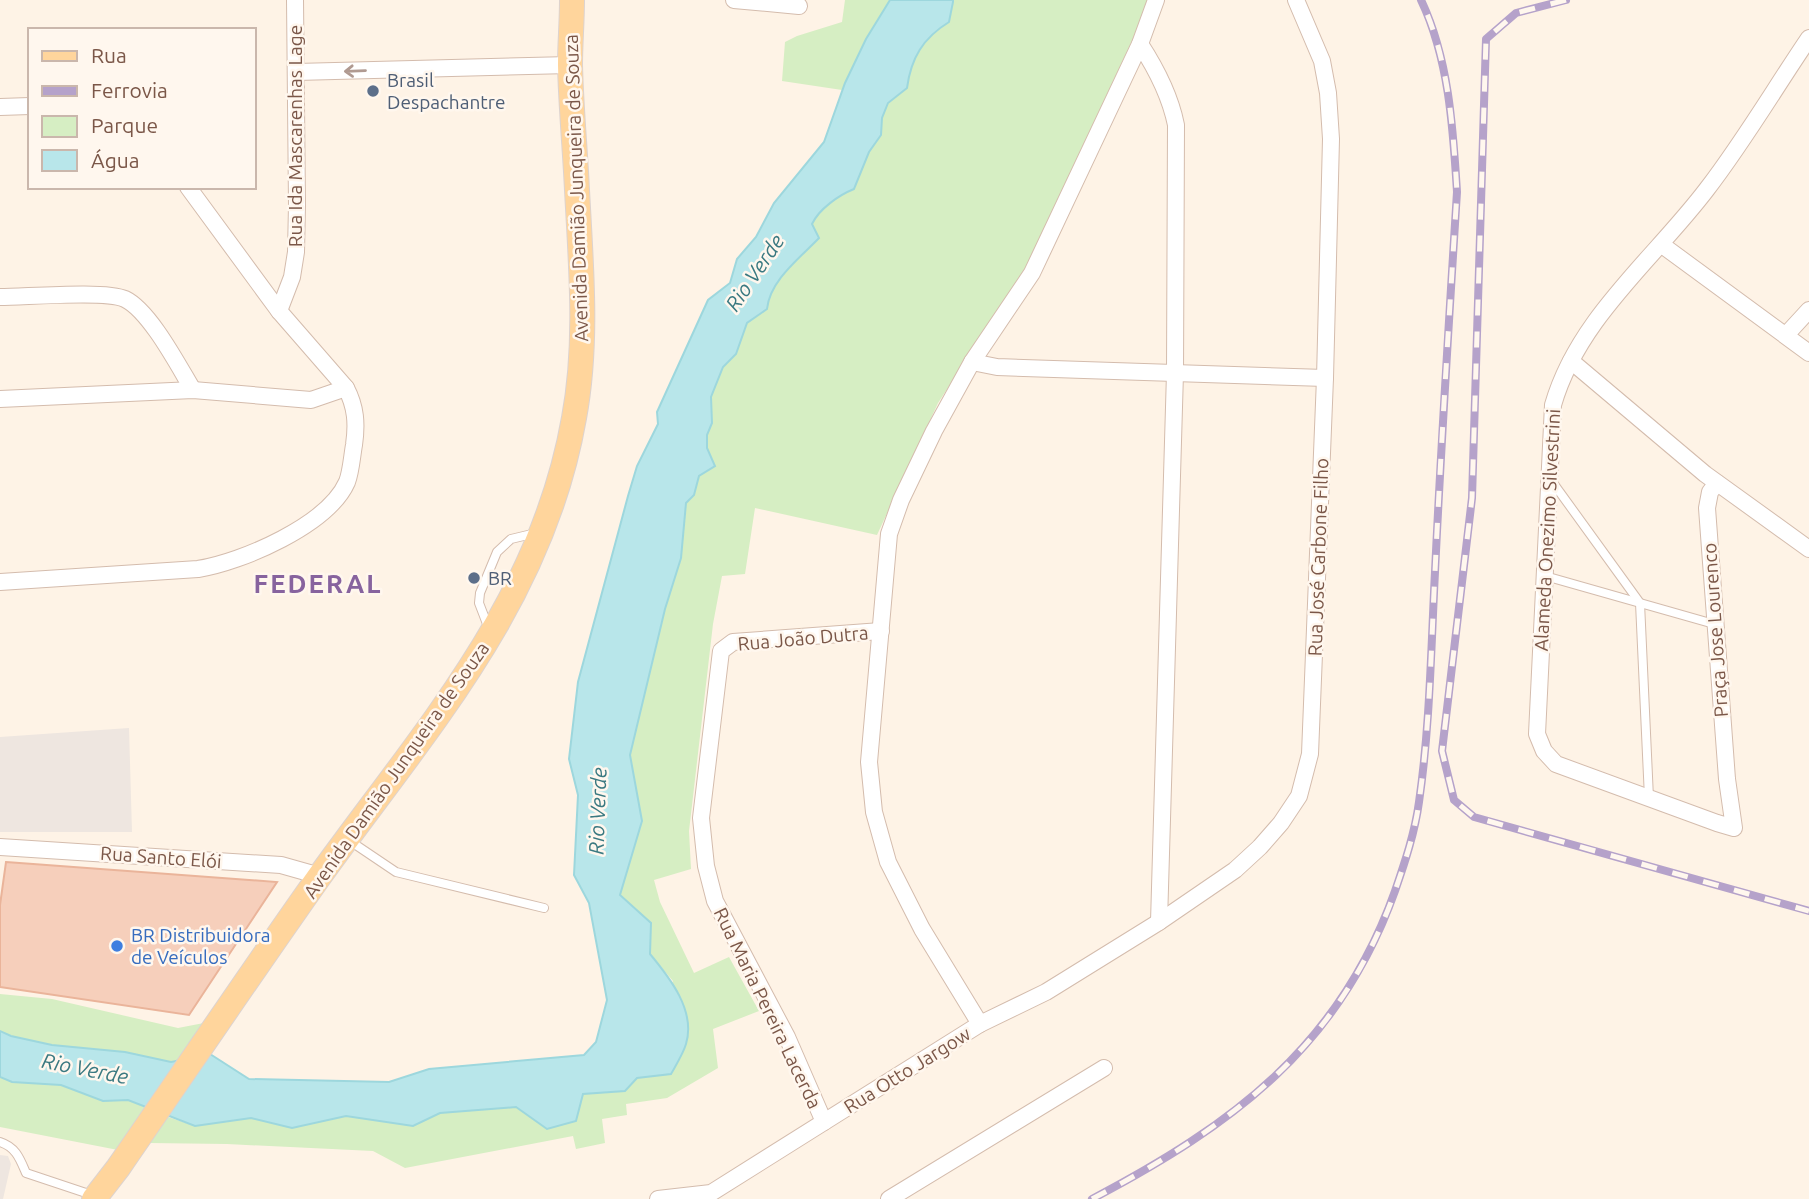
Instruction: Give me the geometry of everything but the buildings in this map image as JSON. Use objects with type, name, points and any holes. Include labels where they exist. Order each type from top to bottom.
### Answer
[{"type":"main road","name":"Avenida Damião Junqueira de Souza","points":[[95,1198],[320,876],[448,702],[491,636],[528,568],[563,468],[574,418],[580,364],[583,309],[570,65],[572,0]]},
{"type":"street","name":"Rua Ida Mascarenhas Lage","points":[[279,311],[292,277],[296,252],[295,0]]},
{"type":"street","points":[[734,0],[799,6]]},
{"type":"street","points":[[980,1024],[922,929],[888,862],[874,812],[869,762],[890,534],[897,512],[934,431],[972,362],[1032,273],[1140,44],[1156,0]]},
{"type":"street","name":"Rua José Carbone Filho","points":[[1046,992],[1159,922],[1235,870],[1281,823],[1298,796],[1310,754],[1332,139],[1322,61],[1296,0]]},
{"type":"street","name":"Alameda Onezimo Silvestrini","points":[[1649,798],[1556,764],[1545,751],[1537,734],[1553,405],[1560,381],[1606,306],[1709,188],[1809,38]]},
{"type":"street","points":[[1140,44],[1155,67],[1172,104],[1176,125],[1175,373],[1159,922]]},
{"type":"street","points":[[296,72],[570,65]]},
{"type":"street","points":[[0,107],[28,107]]},
{"type":"street","points":[[0,582],[218,566],[246,556],[290,534],[320,513],[347,481],[356,419],[352,399],[346,388],[279,311],[189,189]]},
{"type":"street","points":[[1662,245],[1809,353]]},
{"type":"street","points":[[0,297],[103,295],[126,299],[148,321],[193,390]]},
{"type":"street","points":[[1786,335],[1809,310]]},
{"type":"street","points":[[1571,361],[1717,483],[1809,549]]},
{"type":"street","points":[[972,362],[997,367],[1325,378]]},
{"type":"street","points":[[0,399],[193,390],[311,400],[346,388]]},
{"type":"street","name":"Praça Jose Lourenco","points":[[1649,798],[1734,828],[1727,779],[1714,625],[1707,508],[1710,492],[1717,483]]},
{"type":"street","name":"Rua João Dutra","points":[[725,646],[733,642],[881,631]]},
{"type":"street","name":"Rua Maria Pereira Lacerda","points":[[725,646],[721,651],[701,818],[706,866],[715,901],[787,1037],[824,1122]]},
{"type":"street","name":"Rua Santo Elói","points":[[0,847],[268,863],[293,867],[320,876]]},
{"type":"street","name":"Rua Otto Jargow","points":[[658,1199],[712,1196],[980,1024],[1046,992]]},
{"type":"street","points":[[889,1199],[1104,1068]]},
{"type":"lane","points":[[1549,475],[1552,483],[1640,603],[1649,798]]},
{"type":"lane","points":[[491,636],[479,603],[480,593],[497,552],[512,539],[542,532]]},
{"type":"lane","points":[[1545,576],[1714,625]]},
{"type":"lane","points":[[348,839],[396,872],[544,908]]},
{"type":"lane","points":[[0,1142],[11,1147],[20,1158],[26,1173],[95,1198]]},
{"type":"shaded area","points":[[129,728],[132,832],[0,832],[0,737]]},
{"type":"shaded area","points":[[0,1155],[8,1156],[11,1164],[3,1199],[0,1199]]},
{"type":"green space","points":[[845,0],[890,0],[866,39],[842,90],[782,81],[785,42],[842,22]]},
{"type":"green space","points":[[953,0],[1151,0],[1028,264],[938,403],[877,535],[755,508],[745,574],[722,576],[713,624],[689,831],[691,869],[654,880],[660,902],[694,973],[729,957],[759,1011],[713,1029],[718,1068],[667,1098],[626,1104],[627,1115],[602,1119],[605,1143],[576,1149],[573,1136],[405,1168],[373,1151],[149,1143],[168,1117],[195,1126],[251,1118],[292,1128],[346,1116],[412,1126],[440,1113],[516,1107],[583,1094],[625,1091],[673,981],[650,954],[651,923],[620,895],[642,821],[630,755],[665,609],[681,558],[686,503],[694,495],[699,476],[707,469],[707,435],[712,423],[711,397],[723,367],[736,354],[747,323],[767,309],[769,298],[779,279],[819,238],[812,223],[815,218],[830,203],[854,189],[869,152],[881,135],[882,118],[888,103],[907,88],[915,58],[925,42],[949,22]]},
{"type":"green space","points":[[0,994],[52,999],[178,1028],[209,1022],[181,1060],[159,1060],[122,1052],[44,1044],[14,1037],[0,1031]]},
{"type":"green space","points":[[0,1077],[12,1082],[61,1085],[103,1101],[128,1100],[147,1108],[118,1150],[0,1127]]},
{"type":"water","name":"Rio Verde","points":[[890,0],[953,2],[949,22],[925,42],[915,58],[907,88],[888,103],[882,118],[881,135],[869,152],[854,189],[830,203],[815,218],[812,224],[819,238],[780,279],[769,298],[767,309],[747,323],[736,354],[723,367],[711,397],[712,423],[707,435],[707,448],[715,466],[699,476],[694,495],[686,503],[681,558],[665,609],[630,755],[642,821],[620,895],[651,923],[650,954],[673,984],[684,1007],[688,1032],[686,1044],[671,1074],[637,1078],[625,1091],[583,1094],[576,1121],[547,1129],[516,1107],[440,1113],[413,1126],[346,1116],[292,1128],[251,1118],[195,1126],[128,1100],[103,1101],[61,1085],[12,1082],[0,1077],[0,1031],[52,1045],[125,1052],[171,1062],[210,1054],[249,1079],[389,1082],[429,1069],[584,1055],[596,1042],[607,1000],[589,903],[574,875],[578,795],[569,759],[578,682],[628,496],[637,466],[658,424],[657,412],[708,300],[730,283],[737,259],[756,237],[774,203],[824,142],[845,83],[866,39]]},
{"type":"railway","points":[[1092,1199],[1143,1171],[1235,1110],[1276,1075],[1312,1037],[1344,994],[1372,946],[1395,891],[1409,847],[1419,802],[1428,716],[1457,192],[1444,70],[1421,0]]},
{"type":"railway","points":[[1566,0],[1516,13],[1486,39],[1472,498],[1442,751],[1454,800],[1474,817],[1809,911]]},
{"type":"place","name":"Brasil Despachantre","points":[[373,91]]},
{"type":"place","name":"BR","points":[[474,578]]},
{"type":"place","name":"BR Distribuidora de Veículos","points":[[117,946]]},
{"type":"district","name":"FEDERAL","points":[[318,584]]}]
